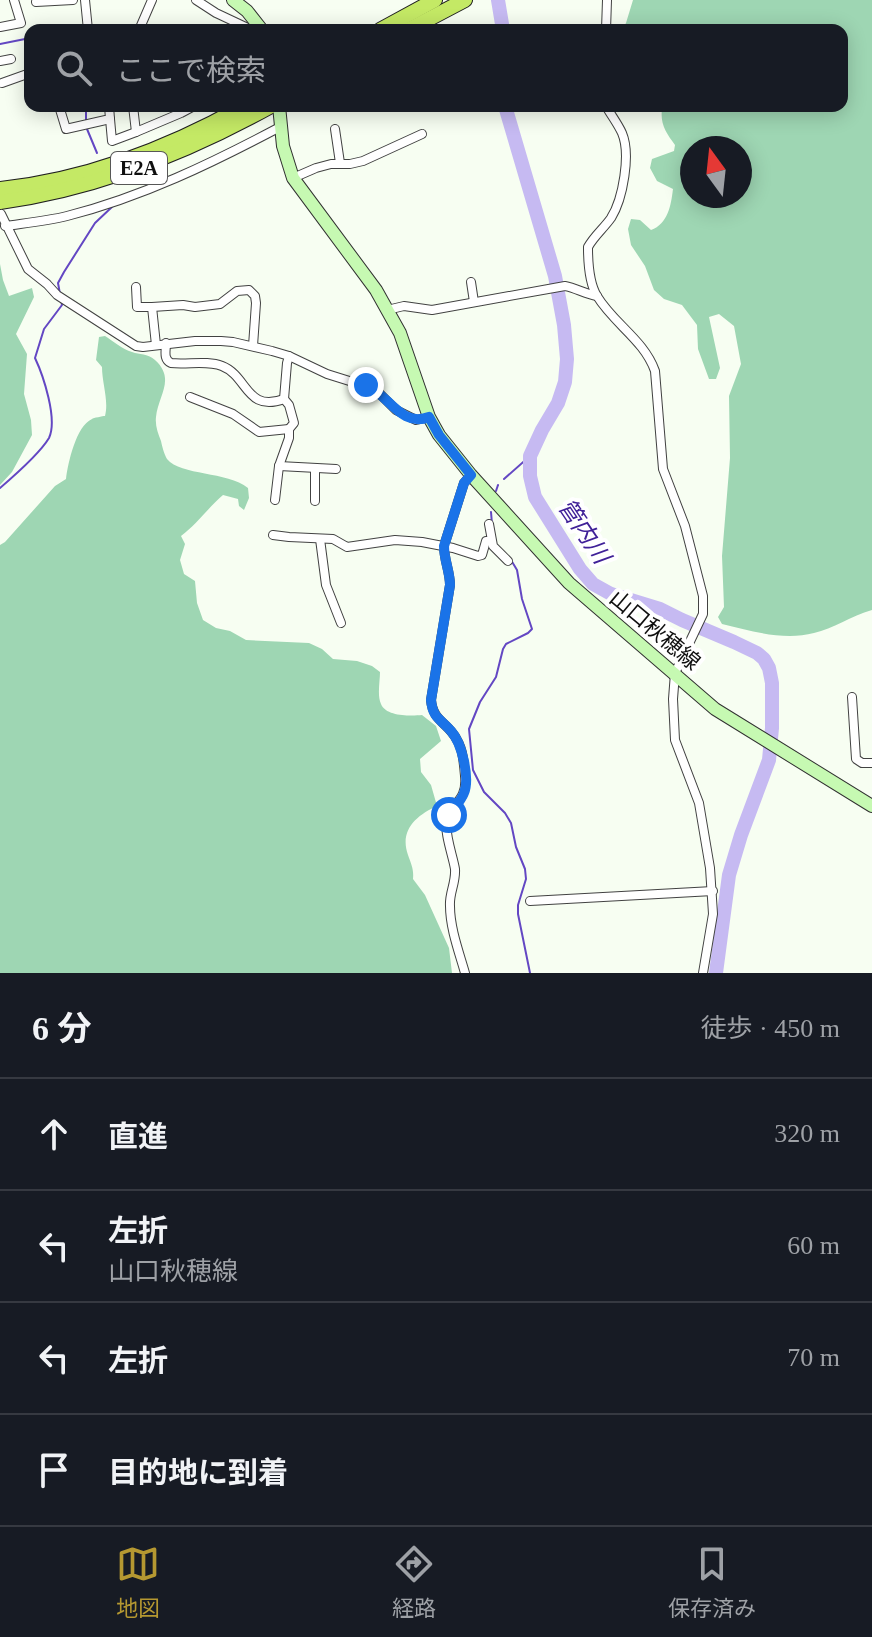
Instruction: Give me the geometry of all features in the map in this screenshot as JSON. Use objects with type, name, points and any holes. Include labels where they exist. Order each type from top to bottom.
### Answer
[{"type":"highway","points":[[391,24],[435,0]]},
{"type":"highway","points":[[419,24],[465,0]]},
{"type":"highway","name":"E2A","points":[[0,189],[62,179],[123,161],[232,112]]},
{"type":"highway","name":"E2A","points":[[0,202],[66,190],[126,173],[206,140],[261,112]]},
{"type":"main road","points":[[233,0],[257,24]]},
{"type":"main road","name":"山口秋穂線","points":[[275,112],[293,178],[376,290],[400,333],[429,417],[439,435],[471,475],[569,583],[715,709],[872,806]]},
{"type":"street","points":[[0,27],[21,23],[14,0]]},
{"type":"street","points":[[36,2],[73,0]]},
{"type":"street","points":[[85,0],[87,24]]},
{"type":"street","points":[[142,24],[152,0]]},
{"type":"street","points":[[196,0],[239,24]]},
{"type":"street","points":[[606,24],[607,0]]},
{"type":"street","points":[[0,61],[11,59]]},
{"type":"street","points":[[2,83],[24,75]]},
{"type":"street","points":[[61,112],[66,129],[110,119]]},
{"type":"street","points":[[109,112],[112,141],[181,112]]},
{"type":"street","points":[[134,112],[136,132]]},
{"type":"street","points":[[610,112],[625,144],[623,184],[611,218],[588,247],[589,267],[597,296],[650,356],[655,371],[663,469],[685,526],[704,608],[675,673],[673,709],[675,740],[699,803],[713,891],[713,914],[703,973]]},
{"type":"street","points":[[5,226],[66,216],[127,197],[219,159],[280,127]]},
{"type":"street","points":[[335,129],[340,163]]},
{"type":"street","points":[[293,178],[316,168],[363,161],[422,134]]},
{"type":"street","points":[[1,214],[28,269],[57,295],[136,346],[195,341],[253,346],[289,356],[327,374],[375,389],[405,416],[416,420],[429,417]]},
{"type":"street","points":[[471,282],[474,302]]},
{"type":"street","points":[[387,310],[404,306],[432,310],[565,286],[597,296]]},
{"type":"street","points":[[136,287],[137,307],[220,304],[237,291],[249,290],[256,303],[253,346]]},
{"type":"street","points":[[152,307],[156,345]]},
{"type":"street","points":[[166,343],[165,357],[171,363],[227,367],[257,399],[275,402],[284,399]]},
{"type":"street","points":[[275,500],[279,466],[289,429],[294,423],[284,399],[289,356]]},
{"type":"street","points":[[190,397],[233,414],[259,432],[289,429]]},
{"type":"street","points":[[279,466],[336,469]]},
{"type":"street","points":[[315,469],[315,501]]},
{"type":"street","points":[[465,973],[449,905],[456,877],[446,822],[464,793],[466,780],[459,742],[435,716],[431,700],[450,585],[444,546],[464,483],[471,475]]},
{"type":"street","points":[[489,524],[493,546],[508,561]]},
{"type":"street","points":[[273,535],[333,539],[347,547],[395,540],[422,542],[478,556],[482,555],[486,541],[491,541]]},
{"type":"street","points":[[320,539],[326,585],[341,623]]},
{"type":"street","points":[[852,697],[856,759],[862,763],[872,763]]},
{"type":"street","points":[[530,901],[713,891]]},
{"type":"green space","points":[[633,0],[872,0],[872,610],[821,631],[791,636],[768,634],[722,624],[718,617],[724,607],[722,556],[730,458],[729,396],[741,364],[734,326],[719,314],[709,317],[720,368],[716,379],[709,379],[698,349],[697,325],[682,305],[664,299],[654,290],[645,266],[631,245],[628,229],[631,219],[640,220],[651,230],[657,227],[670,207],[673,189],[657,181],[650,168],[652,159],[674,151],[675,145],[664,128],[662,112],[848,112],[848,24],[625,24]]},
{"type":"green space","points":[[0,264],[9,296],[32,288],[34,297],[16,334],[27,354],[24,394],[32,435],[12,472],[0,485]]},
{"type":"green space","points":[[105,336],[128,351],[152,358],[161,367],[165,381],[156,423],[167,459],[183,468],[228,479],[248,488],[249,498],[244,510],[239,506],[238,499],[223,495],[181,536],[185,544],[180,560],[184,574],[195,581],[197,603],[203,620],[246,640],[309,643],[333,659],[372,666],[380,672],[379,697],[384,708],[400,715],[422,715],[436,726],[441,741],[420,759],[421,772],[431,785],[437,806],[412,824],[406,846],[413,879],[425,895],[449,948],[452,973],[0,973],[0,545],[55,486],[66,479],[81,429],[93,419],[105,416],[102,367],[96,360],[99,337]]},
{"type":"waterway","name":"管内川","points":[[498,0],[502,24]]},
{"type":"waterway","points":[[0,44],[24,39]]},
{"type":"waterway","points":[[86,112],[86,122]]},
{"type":"waterway","name":"管内川","points":[[507,112],[555,276],[567,359],[565,382],[558,403],[530,456],[530,476],[535,497],[580,569],[593,584],[611,594],[660,609],[734,642],[757,653],[769,668],[772,683],[769,760],[729,875],[716,973]]},
{"type":"waterway","points":[[87,129],[97,153]]},
{"type":"waterway","points":[[60,294],[58,283],[64,272],[95,223],[113,206]]},
{"type":"waterway","points":[[0,488],[49,438],[51,409],[35,358],[44,329],[62,305],[61,300]]},
{"type":"waterway","points":[[504,479],[530,456]]},
{"type":"waterway","points":[[496,491],[498,485]]},
{"type":"waterway","points":[[491,512],[492,524]]},
{"type":"waterway","points":[[511,560],[517,570],[532,629],[506,644],[496,677],[480,702],[469,729],[473,770],[484,792],[511,823],[525,869],[526,879],[518,914],[530,973]]},
{"type":"route","points":[[366,385],[375,389],[405,416],[416,420],[429,417],[439,435],[471,475],[464,483],[444,546],[450,585],[431,700],[435,716],[452,731],[462,754],[466,780],[464,793],[449,815]]}]
